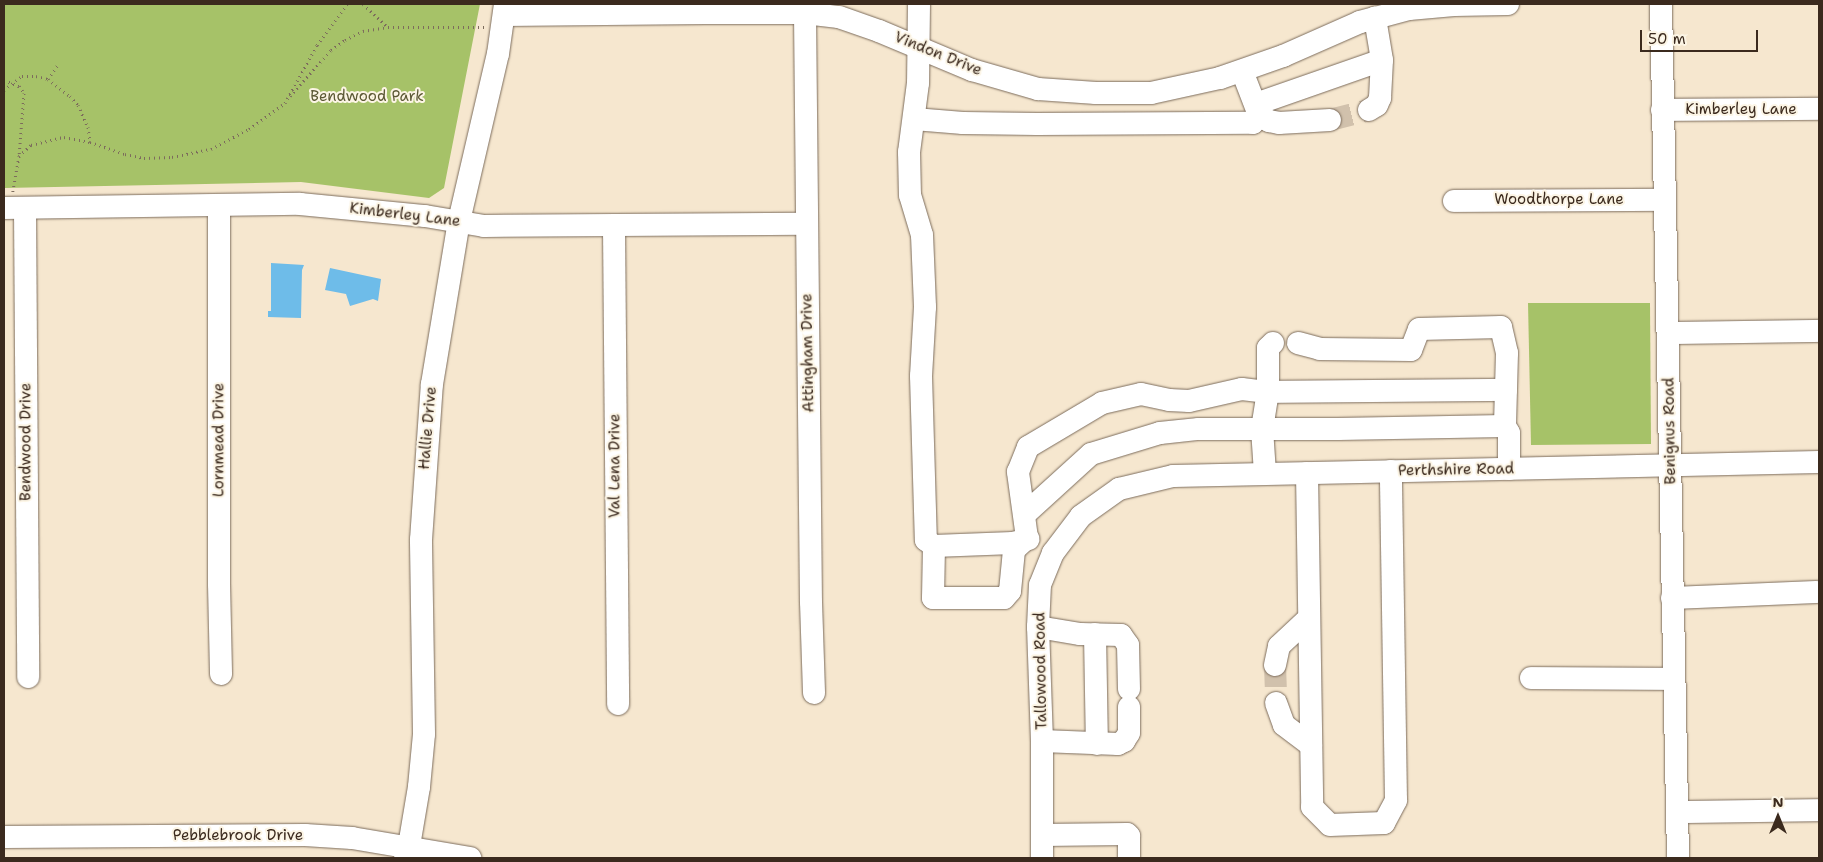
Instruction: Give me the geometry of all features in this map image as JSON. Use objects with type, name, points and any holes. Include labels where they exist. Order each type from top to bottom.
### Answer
[{"type":"street","points":[[920,4],[920,48],[914,119],[909,152],[910,194],[922,235],[925,307],[921,376],[926,540],[934,546],[1012,543],[1027,538],[1053,553]]},
{"type":"street","points":[[1369,110],[1377,105],[1380,98],[1382,60],[1368,20],[1418,8],[1508,4]]},
{"type":"street","name":"Benignus Road","points":[[1661,4],[1672,598],[1679,812],[1678,858]]},
{"type":"street","name":"Vindon Drive","points":[[503,15],[805,13],[838,17],[879,31],[972,70],[1038,89],[1096,93],[1151,93],[1220,78],[1283,56],[1368,20]]},
{"type":"street","name":"Attingham Drive","points":[[805,13],[806,224],[814,693]]},
{"type":"street","name":"Hallie Drive","points":[[407,852],[419,787],[424,734],[421,590],[424,473],[432,384],[459,221],[498,54],[503,15]]},
{"type":"street","points":[[914,119],[963,123],[1037,124],[1253,123],[1258,110],[1382,60]]},
{"type":"street","points":[[1242,71],[1258,110],[1269,121],[1279,123],[1330,120]]},
{"type":"street","name":"Kimberley Lane","points":[[1662,110],[1819,109]]},
{"type":"street","name":"Woodthorpe Lane","points":[[1454,201],[1664,200]]},
{"type":"street","name":"Kimberley Lane","points":[[13,208],[300,204],[354,208],[459,221],[484,226],[614,227],[806,224]]},
{"type":"street","name":"Lornmead Drive","points":[[219,205],[219,584],[221,674]]},
{"type":"street","name":"Bendwood Drive","points":[[13,208],[28,677]]},
{"type":"street","name":"Val Lena Drive","points":[[614,227],[618,704]]},
{"type":"street","points":[[1298,343],[1320,349],[1411,350],[1419,329],[1501,327],[1507,353],[1505,426],[1508,433],[1509,468]]},
{"type":"street","points":[[1668,334],[1819,331]]},
{"type":"street","points":[[1265,473],[1268,429],[1268,348],[1273,343]]},
{"type":"street","points":[[1027,538],[1018,472],[1028,447],[1102,403],[1142,394],[1169,400],[1189,401],[1242,389],[1268,392],[1506,390]]},
{"type":"street","points":[[1025,514],[1091,454],[1160,433],[1199,429],[1505,426]]},
{"type":"street","name":"Perthshire Road","points":[[1098,504],[1119,489],[1173,476],[1819,462]]},
{"type":"street","points":[[1306,473],[1312,807],[1330,825],[1384,823],[1396,800],[1391,471]]},
{"type":"street","name":"Tallowood Road","points":[[1042,858],[1042,742],[1038,627],[1040,585],[1053,553],[1081,516],[1098,504]]},
{"type":"street","points":[[934,546],[933,598],[1004,598],[1010,591],[1014,550],[1027,538]]},
{"type":"street","points":[[1672,598],[1817,592]]},
{"type":"street","points":[[1275,665],[1279,646],[1309,618]]},
{"type":"street","points":[[1038,627],[1080,634],[1121,635],[1126,639],[1128,645],[1129,733],[1127,738],[1118,744],[1042,742]]},
{"type":"street","points":[[1095,634],[1097,744]]},
{"type":"street","points":[[1532,678],[1674,679]]},
{"type":"street","points":[[1276,703],[1284,725],[1311,745]]},
{"type":"street","points":[[1679,812],[1819,810]]},
{"type":"street","points":[[1042,835],[1127,834],[1129,836],[1129,858]]},
{"type":"street","name":"Pebblebrook Drive","points":[[4,837],[305,835],[352,838],[407,852],[470,858]]},
{"type":"path","points":[[285,102],[317,45],[347,4]]},
{"type":"path","points":[[363,4],[388,27]]},
{"type":"path","points":[[19,156],[31,145],[64,137],[90,142],[144,158],[172,157],[211,149],[249,129],[285,102],[331,50],[363,31],[503,15]]},
{"type":"path","points":[[48,79],[58,64]]},
{"type":"path","points":[[4,90],[22,76],[36,76],[48,79],[70,96],[78,105],[88,127],[90,142]]},
{"type":"path","points":[[4,80],[19,86],[24,93],[13,208]]},
{"type":"green space","name":"Bendwood Park","points":[[4,4],[480,4],[444,188],[429,198],[301,182],[4,188]]},
{"type":"green space","points":[[1528,303],[1650,303],[1651,444],[1531,445]]},
{"type":"water","points":[[271,263],[304,265],[302,270],[301,318],[268,317],[268,311],[271,311]]},
{"type":"water","points":[[330,268],[381,279],[378,301],[373,299],[350,306],[346,294],[325,290]]},
{"type":"tunnel","points":[[1330,120],[1369,110]]},
{"type":"tunnel","points":[[1275,665],[1276,703]]}]
